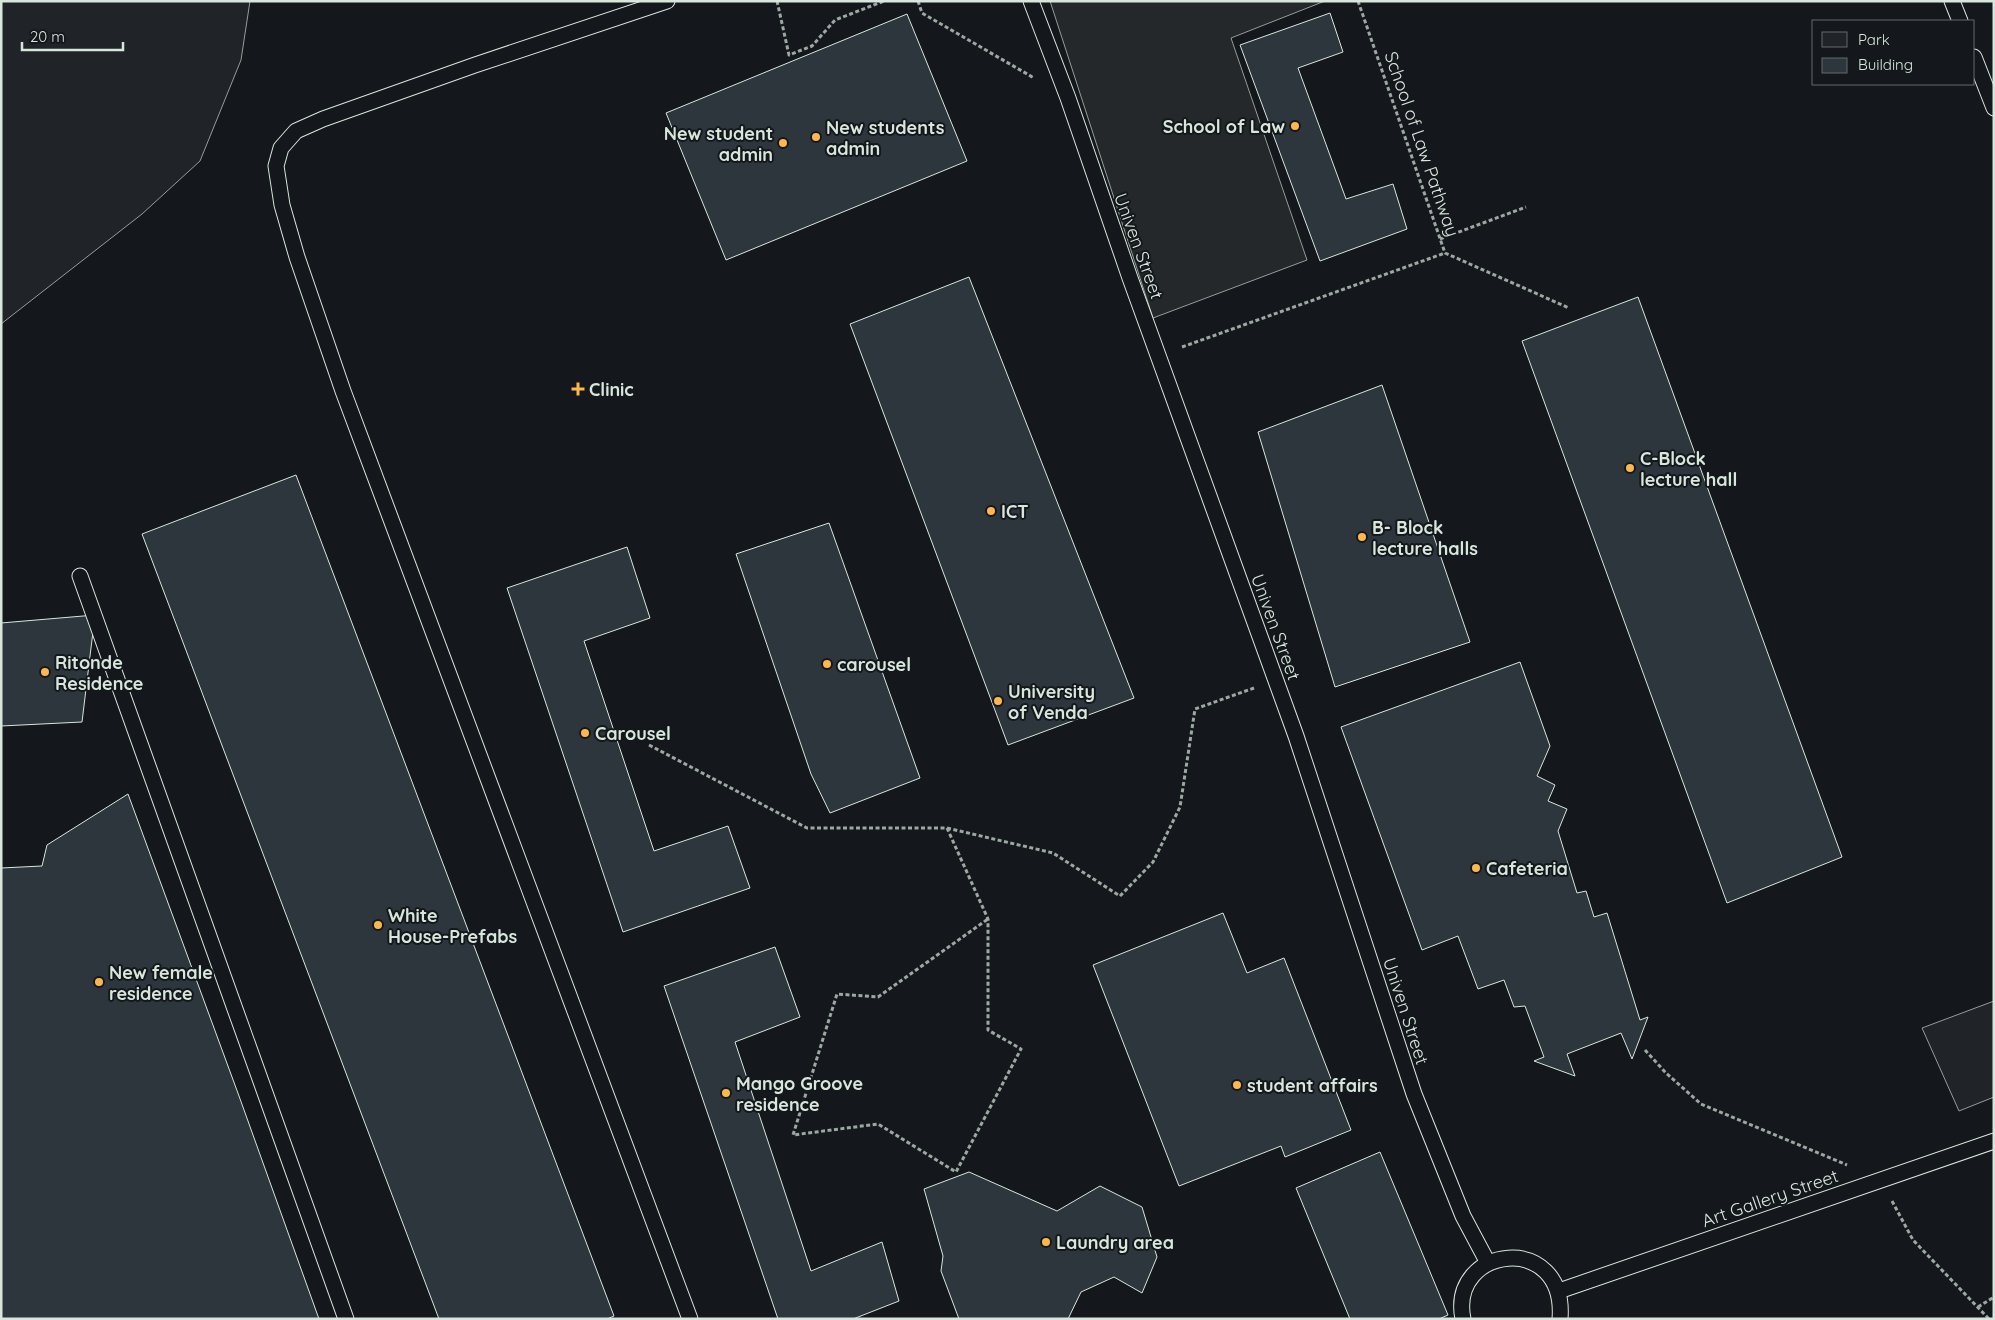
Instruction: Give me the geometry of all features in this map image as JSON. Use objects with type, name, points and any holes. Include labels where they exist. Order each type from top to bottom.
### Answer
[{"type":"lane","points":[[667,1],[323,119],[296,131],[281,148],[276,166],[282,205],[344,392],[690,1319]]},
{"type":"lane","name":"Univen Street","points":[[1031,1],[1068,98],[1296,736],[1414,1094],[1463,1216],[1488,1263]]},
{"type":"lane","points":[[1952,1],[1960,20]]},
{"type":"lane","points":[[1975,60],[1994,108]]},
{"type":"lane","points":[[80,576],[346,1319]]},
{"type":"lane","name":"Art Gallery Street","points":[[1559,1291],[1994,1140]]},
{"type":"lane","points":[[1463,1319],[1462,1296],[1467,1283],[1476,1272],[1488,1263],[1501,1258],[1515,1257],[1529,1260],[1547,1273],[1559,1291],[1562,1305],[1560,1319]]},
{"type":"path","points":[[777,1],[789,54],[812,46],[836,20],[884,1]]},
{"type":"path","points":[[918,1],[922,13],[1068,98]]},
{"type":"path","name":"School of Law Pathway","points":[[1358,1],[1445,253],[1569,308]]},
{"type":"path","points":[[1440,239],[1526,207]]},
{"type":"path","points":[[1159,355],[1445,253]]},
{"type":"path","points":[[649,745],[807,828],[947,828],[1053,853],[1120,896],[1153,862],[1180,807],[1195,709],[1276,680]]},
{"type":"path","points":[[947,828],[988,919],[988,1030],[1021,1049],[956,1172],[878,1124],[793,1135],[837,994],[878,997],[988,919]]},
{"type":"path","points":[[1644,1050],[1666,1073],[1701,1104],[1881,1179],[1912,1240],[1989,1319]]},
{"type":"path","points":[[1978,1307],[1994,1297]]},
{"type":"green space","points":[[1,1],[250,1],[241,60],[200,161],[142,214],[1,324]]},
{"type":"green space","points":[[1994,1001],[1994,1097],[1959,1111],[1922,1028]]},
{"type":"shaded area","points":[[1050,1],[1325,1],[1231,38],[1307,260],[1153,318]]},
{"type":"building","name":"School of Law","points":[[1330,13],[1343,52],[1298,68],[1346,199],[1393,184],[1407,229],[1320,261],[1240,45]]},
{"type":"building","name":"New students admin","points":[[907,14],[967,161],[726,260],[666,113]]},
{"type":"building","name":"ICT","points":[[969,277],[1134,698],[1008,745],[850,324]]},
{"type":"building","points":[[1638,297],[1842,857],[1727,903],[1522,341]]},
{"type":"building","name":"B- Block lecture halls","points":[[1382,385],[1470,642],[1335,687],[1258,432]]},
{"type":"building","name":"White House-Prefabs","points":[[296,475],[614,1316],[607,1319],[439,1319],[142,534]]},
{"type":"building","name":"carousel","points":[[829,523],[920,778],[830,813],[811,774],[736,554]]},
{"type":"building","name":"Carousel","points":[[627,547],[650,618],[584,641],[654,851],[728,826],[750,888],[623,932],[507,588]]},
{"type":"building","name":"Ritonde Residence","points":[[95,615],[82,722],[1,726],[1,623]]},
{"type":"building","points":[[1520,662],[1550,746],[1537,776],[1555,785],[1548,801],[1567,809],[1558,831],[1577,893],[1586,891],[1594,917],[1607,913],[1640,1020],[1648,1017],[1632,1059],[1621,1033],[1567,1054],[1575,1076],[1534,1061],[1544,1057],[1525,1006],[1514,1007],[1504,980],[1478,989],[1458,936],[1422,950],[1341,727]]},
{"type":"building","name":"New female residence","points":[[128,794],[319,1319],[1,1319],[1,868],[42,866],[47,845]]},
{"type":"building","name":"student affairs","points":[[1223,913],[1247,973],[1284,958],[1351,1130],[1285,1157],[1281,1146],[1179,1186],[1093,965]]},
{"type":"building","name":"Mango Groove residence","points":[[775,947],[800,1017],[735,1042],[811,1271],[882,1242],[899,1301],[853,1319],[778,1319],[664,986]]},
{"type":"building","points":[[1380,1152],[1448,1315],[1439,1319],[1350,1319],[1296,1188]]},
{"type":"building","name":"Laundry area","points":[[969,1172],[1057,1211],[1100,1186],[1142,1207],[1157,1257],[1142,1293],[1114,1277],[1081,1292],[1068,1319],[959,1319],[941,1271],[943,1256],[924,1189]]},
{"type":"place","name":"School of Law","points":[[1295,126]]},
{"type":"place","name":"New students admin","points":[[816,137]]},
{"type":"place","name":"New student admin","points":[[783,143]]},
{"type":"place","name":"Clinic","points":[[578,389]]},
{"type":"place","name":"C-Block lecture hall","points":[[1630,468]]},
{"type":"place","name":"ICT","points":[[991,511]]},
{"type":"place","name":"B- Block lecture halls","points":[[1362,537]]},
{"type":"place","name":"carousel","points":[[827,664]]},
{"type":"place","name":"Ritonde Residence","points":[[45,672]]},
{"type":"place","name":"University of Venda","points":[[998,701]]},
{"type":"place","name":"Carousel","points":[[585,733]]},
{"type":"place","name":"Cafeteria","points":[[1476,868]]},
{"type":"place","name":"White House-Prefabs","points":[[378,925]]},
{"type":"place","name":"New female residence","points":[[99,982]]},
{"type":"place","name":"student affairs","points":[[1237,1085]]},
{"type":"place","name":"Mango Groove residence","points":[[726,1093]]},
{"type":"place","name":"Laundry area","points":[[1046,1242]]}]
